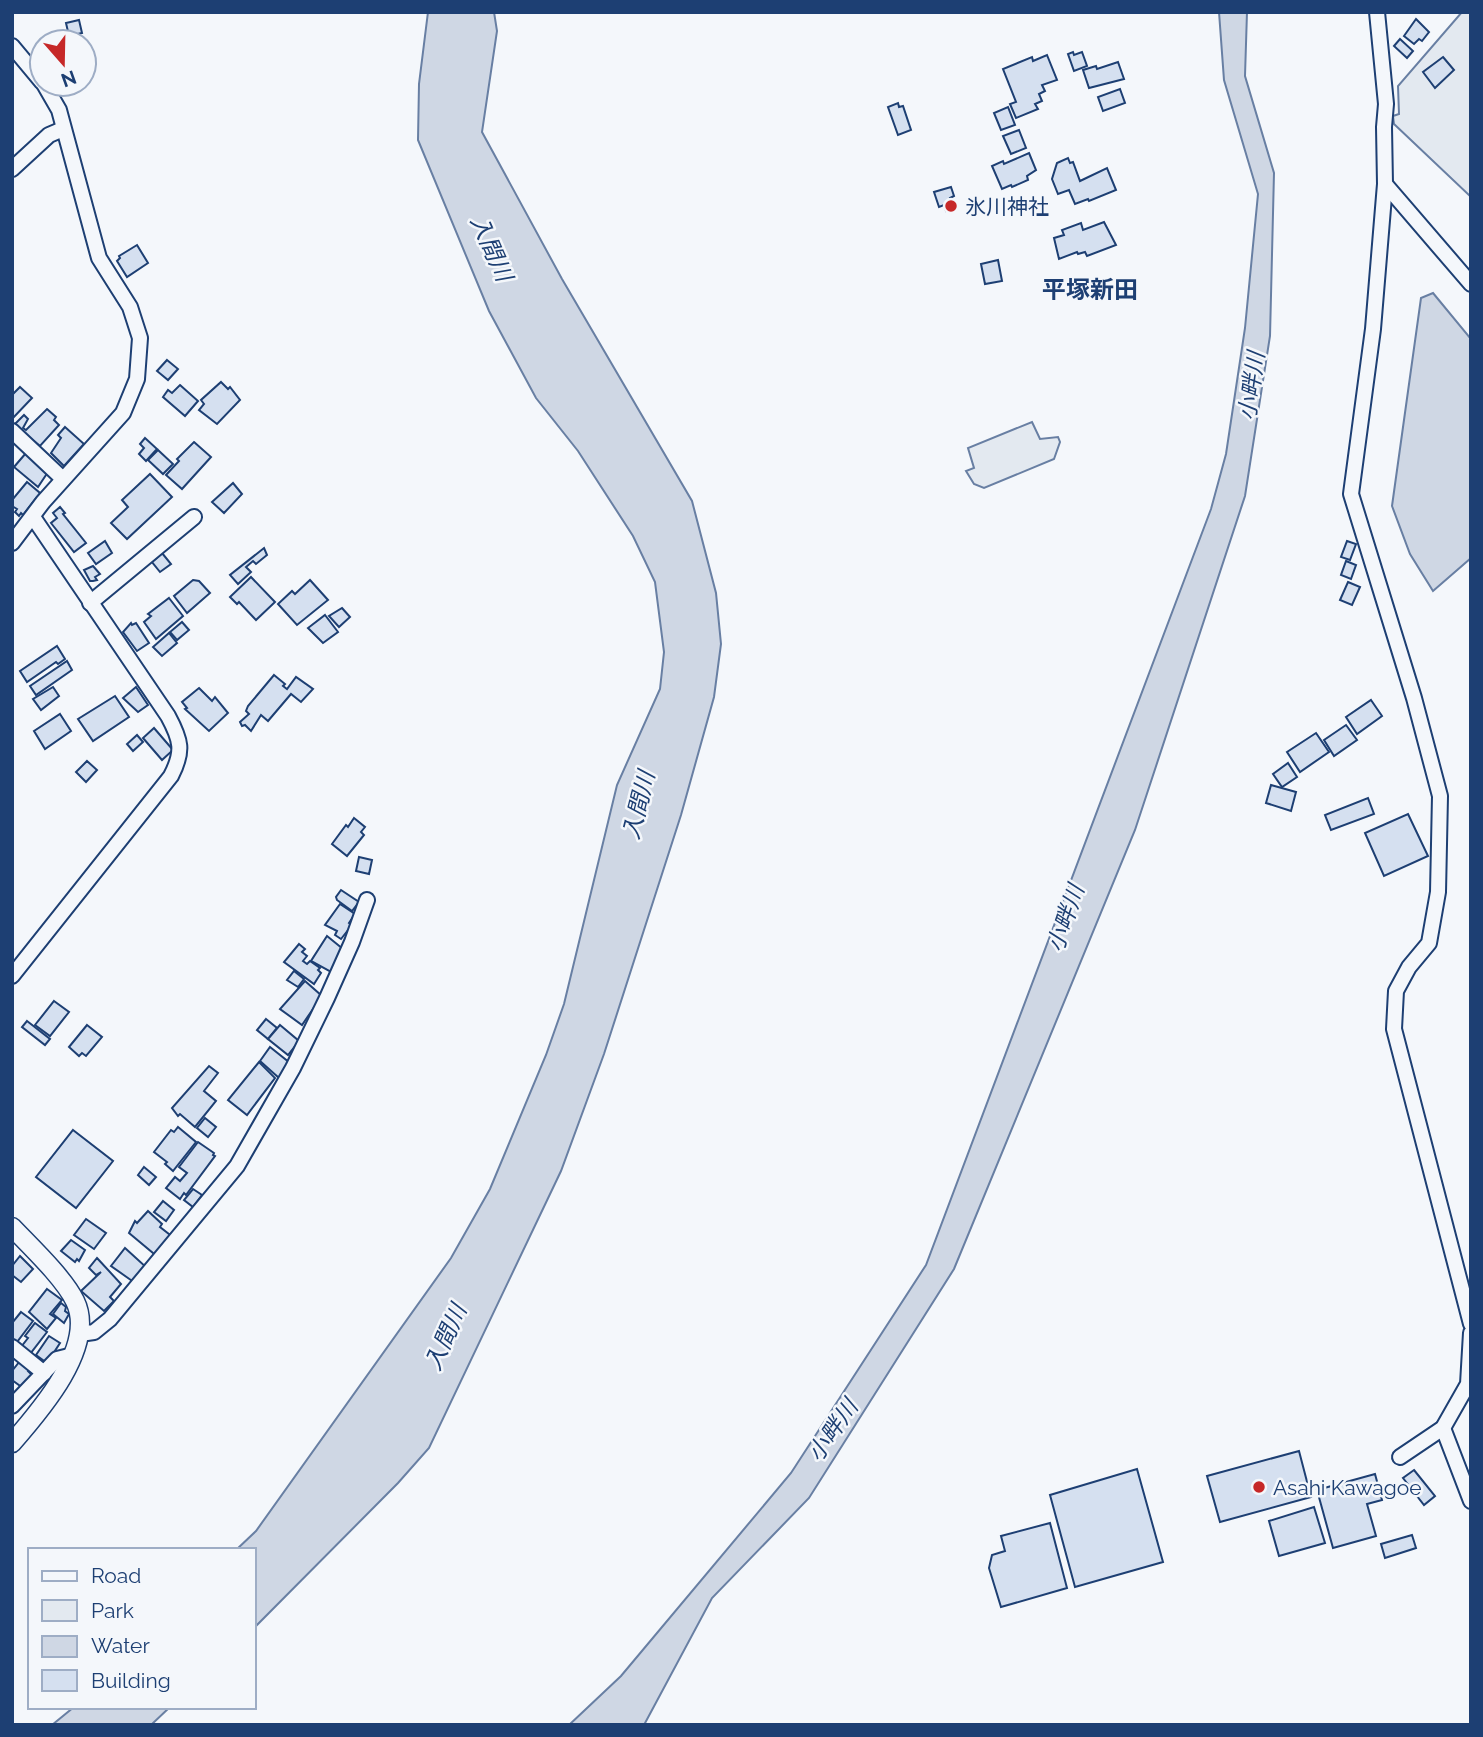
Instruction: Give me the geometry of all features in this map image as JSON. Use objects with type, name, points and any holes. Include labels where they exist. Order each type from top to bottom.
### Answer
[{"type":"street","points":[[1377,12],[1386,104],[1385,184],[1375,316],[1351,494],[1414,698],[1440,796],[1438,892],[1429,943],[1409,967],[1396,991],[1394,1028],[1471,1324]]},
{"type":"street","points":[[12,46],[28,65]]},
{"type":"street","points":[[12,543],[63,479],[123,413],[137,380],[140,338],[130,307],[99,258],[74,157],[63,129],[60,110],[52,98]]},
{"type":"street","points":[[12,169],[49,135],[63,129]]},
{"type":"street","points":[[1385,184],[1471,284]]},
{"type":"street","points":[[12,432],[63,479]]},
{"type":"street","points":[[12,976],[171,776],[179,761],[179,735],[33,517]]},
{"type":"street","points":[[90,603],[194,517]]},
{"type":"street","points":[[80,1334],[94,1332],[110,1320],[237,1166],[293,1068],[316,1021],[352,942],[367,900]]},
{"type":"street","points":[[12,1443],[43,1405],[73,1355],[80,1334],[80,1314],[75,1299],[15,1237]]},
{"type":"street","points":[[1400,1457],[1443,1428],[1468,1384],[1471,1333]]},
{"type":"street","points":[[12,1347],[44,1373]]},
{"type":"street","points":[[12,1406],[57,1359],[73,1355]]},
{"type":"street","points":[[1443,1428],[1471,1501]]},
{"type":"green space","points":[[1462,12],[1471,12],[1471,197],[1394,124],[1393,116],[1399,114],[1398,86]]},
{"type":"green space","points":[[1032,422],[1040,439],[1058,437],[1060,442],[1054,459],[984,488],[974,484],[966,471],[974,468],[968,448]]},
{"type":"water","name":"入間川","points":[[428,12],[494,12],[497,31],[482,132],[562,279],[692,501],[716,593],[721,644],[714,697],[681,815],[604,1054],[561,1171],[429,1448],[398,1483],[256,1626],[256,1548],[238,1548],[256,1531],[451,1258],[490,1189],[546,1055],[564,1004],[617,785],[660,689],[664,652],[655,582],[633,536],[578,451],[536,398],[489,311],[418,140],[419,84]]},
{"type":"water","name":"小畔川","points":[[1219,12],[1247,12],[1245,76],[1274,173],[1270,336],[1245,496],[1135,830],[954,1269],[809,1498],[712,1598],[644,1725],[569,1725],[621,1676],[791,1473],[926,1265],[1211,509],[1226,454],[1245,328],[1258,194],[1224,80]]},
{"type":"water","points":[[1433,293],[1471,339],[1471,558],[1433,591],[1410,554],[1392,506],[1421,298]]},
{"type":"water","points":[[72,1709],[168,1709],[151,1725],[52,1725]]},
{"type":"building","points":[[1416,19],[1429,32],[1422,41],[1419,39],[1414,44],[1404,36]]},
{"type":"building","points":[[79,20],[81,28],[67,28],[66,23]]},
{"type":"building","points":[[1400,39],[1413,51],[1407,58],[1394,46]]},
{"type":"building","points":[[1073,52],[1074,55],[1082,52],[1087,66],[1074,71],[1068,54]]},
{"type":"building","points":[[1047,55],[1057,80],[1042,85],[1045,91],[1039,94],[1042,101],[1035,104],[1038,109],[1016,118],[1010,104],[1016,102],[1003,69],[1032,57],[1033,61]]},
{"type":"building","points":[[1443,57],[1454,70],[1435,88],[1423,72]]},
{"type":"building","points":[[1118,62],[1124,79],[1089,88],[1083,70],[1096,66],[1097,69]]},
{"type":"building","points":[[1120,89],[1125,103],[1103,111],[1098,97]]},
{"type":"building","points":[[898,103],[899,107],[903,106],[911,130],[898,135],[888,107]]},
{"type":"building","points":[[1008,107],[1015,125],[1001,130],[994,113]]},
{"type":"building","points":[[1019,130],[1026,148],[1011,154],[1003,136]]},
{"type":"building","points":[[1029,153],[1036,170],[1027,176],[1028,180],[1002,189],[992,166]]},
{"type":"building","points":[[1068,158],[1070,163],[1073,162],[1080,181],[1107,168],[1116,190],[1075,204],[1069,190],[1058,194],[1052,179],[1057,163]]},
{"type":"building","points":[[951,187],[954,196],[950,198],[953,208],[946,211],[944,205],[939,207],[934,192]]},
{"type":"building","points":[[1104,222],[1116,245],[1087,256],[1085,252],[1077,252],[1059,259],[1054,238],[1064,235],[1062,230],[1081,223],[1083,230]]},
{"type":"building","points":[[137,245],[148,263],[127,277],[117,261],[119,256]]},
{"type":"building","points":[[998,260],[1002,281],[985,284],[981,264]]},
{"type":"building","points":[[167,360],[178,369],[168,380],[157,371]]},
{"type":"building","points":[[221,382],[228,389],[230,387],[240,400],[217,424],[199,410],[204,404],[201,400]]},
{"type":"building","points":[[180,385],[198,401],[185,416],[163,397],[168,390],[172,393]]},
{"type":"building","points":[[20,387],[32,398],[12,419],[12,395]]},
{"type":"building","points":[[47,409],[56,417],[54,420],[59,425],[40,446],[14,425],[24,415],[28,419],[23,428],[26,430]]},
{"type":"building","points":[[65,427],[84,444],[64,466],[51,453],[61,438],[58,435]]},
{"type":"building","points":[[145,438],[157,449],[146,461],[139,454],[144,448],[140,444]]},
{"type":"building","points":[[194,442],[211,457],[182,489],[166,475]]},
{"type":"building","points":[[158,450],[173,464],[163,474],[148,460]]},
{"type":"building","points":[[26,453],[48,472],[38,487],[14,467]]},
{"type":"building","points":[[150,474],[172,497],[127,539],[111,523],[128,507],[122,500]]},
{"type":"building","points":[[27,482],[40,493],[23,515],[21,513],[19,516],[15,512],[17,509],[12,506],[12,500]]},
{"type":"building","points":[[233,483],[242,494],[224,513],[212,502]]},
{"type":"building","points":[[60,507],[86,543],[74,552],[51,523],[57,518],[53,513]]},
{"type":"building","points":[[105,541],[112,553],[96,564],[88,553]]},
{"type":"building","points":[[1347,541],[1356,544],[1350,560],[1341,557]]},
{"type":"building","points":[[264,548],[267,555],[256,564],[253,561],[246,567],[251,572],[238,584],[230,575]]},
{"type":"building","points":[[162,553],[171,564],[160,572],[152,562]]},
{"type":"building","points":[[1346,561],[1356,565],[1351,579],[1341,575]]},
{"type":"building","points":[[93,566],[100,574],[95,577],[97,580],[90,581],[84,570]]},
{"type":"building","points":[[251,577],[275,602],[256,620],[239,602],[237,604],[230,597]]},
{"type":"building","points":[[193,580],[199,581],[210,593],[187,613],[174,596]]},
{"type":"building","points":[[310,580],[328,600],[297,625],[278,604],[292,591],[295,594]]},
{"type":"building","points":[[1348,582],[1360,587],[1352,605],[1340,600]]},
{"type":"building","points":[[169,598],[183,616],[156,639],[144,622],[151,616],[148,614]]},
{"type":"building","points":[[342,608],[350,617],[339,627],[329,616]]},
{"type":"building","points":[[325,615],[338,632],[323,643],[308,628]]},
{"type":"building","points":[[182,622],[189,630],[177,640],[170,632]]},
{"type":"building","points":[[131,623],[136,623],[149,643],[137,651],[123,632]]},
{"type":"building","points":[[169,633],[177,643],[162,656],[153,647]]},
{"type":"building","points":[[57,646],[65,659],[27,682],[20,671]]},
{"type":"building","points":[[67,661],[72,670],[36,695],[30,686]]},
{"type":"building","points":[[274,675],[287,689],[296,677],[313,689],[301,702],[291,694],[268,721],[261,715],[251,731],[240,722],[249,714],[246,711],[248,706]]},
{"type":"building","points":[[53,687],[59,696],[41,710],[33,699]]},
{"type":"building","points":[[136,687],[148,705],[138,712],[123,698]]},
{"type":"building","points":[[199,688],[212,701],[215,697],[228,713],[209,731],[185,709],[187,708],[182,702]]},
{"type":"building","points":[[115,696],[129,717],[93,741],[78,719]]},
{"type":"building","points":[[1371,700],[1382,716],[1357,734],[1346,717]]},
{"type":"building","points":[[60,714],[71,731],[45,749],[34,731]]},
{"type":"building","points":[[1346,725],[1357,740],[1334,756],[1324,740]]},
{"type":"building","points":[[154,728],[173,750],[162,760],[143,738]]},
{"type":"building","points":[[1316,733],[1329,752],[1300,772],[1287,752]]},
{"type":"building","points":[[137,735],[143,742],[133,751],[127,744]]},
{"type":"building","points":[[87,761],[97,770],[86,782],[76,772]]},
{"type":"building","points":[[1288,763],[1297,777],[1282,787],[1273,774]]},
{"type":"building","points":[[1271,785],[1296,792],[1291,811],[1266,803]]},
{"type":"building","points":[[1368,798],[1374,814],[1331,830],[1325,815]]},
{"type":"building","points":[[1408,814],[1428,856],[1384,876],[1365,833]]},
{"type":"building","points":[[354,818],[365,827],[361,832],[364,835],[347,856],[332,844]]},
{"type":"building","points":[[359,857],[372,860],[369,874],[356,871]]},
{"type":"building","points":[[341,890],[359,902],[352,911],[337,900]]},
{"type":"building","points":[[340,904],[355,914],[349,923],[352,925],[341,939],[335,935],[337,931],[325,925]]},
{"type":"building","points":[[327,936],[343,949],[331,972],[311,961]]},
{"type":"building","points":[[299,944],[305,949],[302,952],[307,956],[303,961],[307,964],[310,961],[320,968],[318,970],[321,973],[314,984],[284,962]]},
{"type":"building","points":[[294,971],[304,979],[298,987],[287,980]]},
{"type":"building","points":[[305,981],[322,996],[302,1025],[280,1009]]},
{"type":"building","points":[[54,1001],[69,1012],[50,1036],[35,1025]]},
{"type":"building","points":[[266,1019],[277,1028],[268,1039],[257,1030]]},
{"type":"building","points":[[27,1021],[50,1039],[45,1045],[22,1027]]},
{"type":"building","points":[[87,1025],[102,1037],[86,1056],[82,1053],[79,1056],[69,1047]]},
{"type":"building","points":[[280,1025],[299,1041],[288,1055],[268,1039]]},
{"type":"building","points":[[270,1047],[290,1063],[279,1078],[260,1061]]},
{"type":"building","points":[[259,1062],[275,1078],[247,1115],[228,1100]]},
{"type":"building","points":[[209,1066],[218,1073],[204,1091],[216,1101],[195,1127],[180,1114],[178,1116],[172,1108]]},
{"type":"building","points":[[205,1118],[216,1127],[208,1137],[197,1128]]},
{"type":"building","points":[[178,1127],[196,1142],[173,1171],[165,1164],[167,1162],[154,1152],[171,1130],[174,1132]]},
{"type":"building","points":[[73,1130],[113,1161],[76,1208],[36,1177]]},
{"type":"building","points":[[198,1142],[215,1156],[186,1195],[184,1193],[180,1199],[166,1188],[175,1177],[180,1181],[187,1173],[179,1167]]},
{"type":"building","points":[[144,1167],[156,1177],[149,1185],[138,1175]]},
{"type":"building","points":[[193,1189],[202,1195],[193,1207],[184,1200]]},
{"type":"building","points":[[163,1201],[174,1210],[166,1221],[154,1212]]},
{"type":"building","points":[[148,1211],[162,1224],[160,1227],[174,1238],[159,1258],[129,1233],[135,1221],[137,1223]]},
{"type":"building","points":[[86,1219],[106,1233],[94,1249],[74,1235]]},
{"type":"building","points":[[71,1240],[85,1250],[79,1261],[77,1259],[75,1262],[61,1251]]},
{"type":"building","points":[[125,1248],[147,1268],[135,1283],[111,1266]]},
{"type":"building","points":[[20,1256],[33,1269],[21,1282],[12,1275],[12,1266]]},
{"type":"building","points":[[97,1258],[121,1284],[110,1297],[114,1301],[104,1311],[81,1291],[101,1272],[96,1275],[89,1268]]},
{"type":"building","points":[[47,1289],[62,1300],[50,1314],[56,1318],[47,1329],[29,1312]]},
{"type":"building","points":[[61,1303],[69,1314],[64,1323],[53,1314]]},
{"type":"building","points":[[21,1312],[33,1321],[17,1342],[12,1338],[12,1323]]},
{"type":"building","points":[[35,1323],[47,1332],[30,1354],[21,1347]]},
{"type":"building","points":[[49,1336],[60,1343],[47,1363],[36,1355]]},
{"type":"building","points":[[20,1361],[32,1375],[23,1388],[12,1380],[12,1371]]},
{"type":"building","name":"Asahi Kawagoe","points":[[1299,1451],[1311,1497],[1220,1522],[1207,1476]]},
{"type":"building","points":[[1137,1469],[1163,1562],[1075,1587],[1050,1495]]},
{"type":"building","points":[[1414,1470],[1435,1496],[1424,1505],[1403,1478]]},
{"type":"building","points":[[1375,1474],[1382,1500],[1367,1504],[1376,1536],[1333,1548],[1317,1490]]},
{"type":"building","points":[[1314,1507],[1325,1543],[1279,1556],[1269,1521]]},
{"type":"building","points":[[1050,1523],[1067,1588],[1001,1607],[989,1568],[992,1555],[1005,1551],[1001,1536]]},
{"type":"building","points":[[1412,1535],[1416,1548],[1385,1558],[1381,1544]]},
{"type":"place","name":"氷川神社","points":[[951,206]]},
{"type":"place","name":"Asahi Kawagoe","points":[[1259,1487]]},
{"type":"district","name":"平塚新田","points":[[1090,289]]}]
